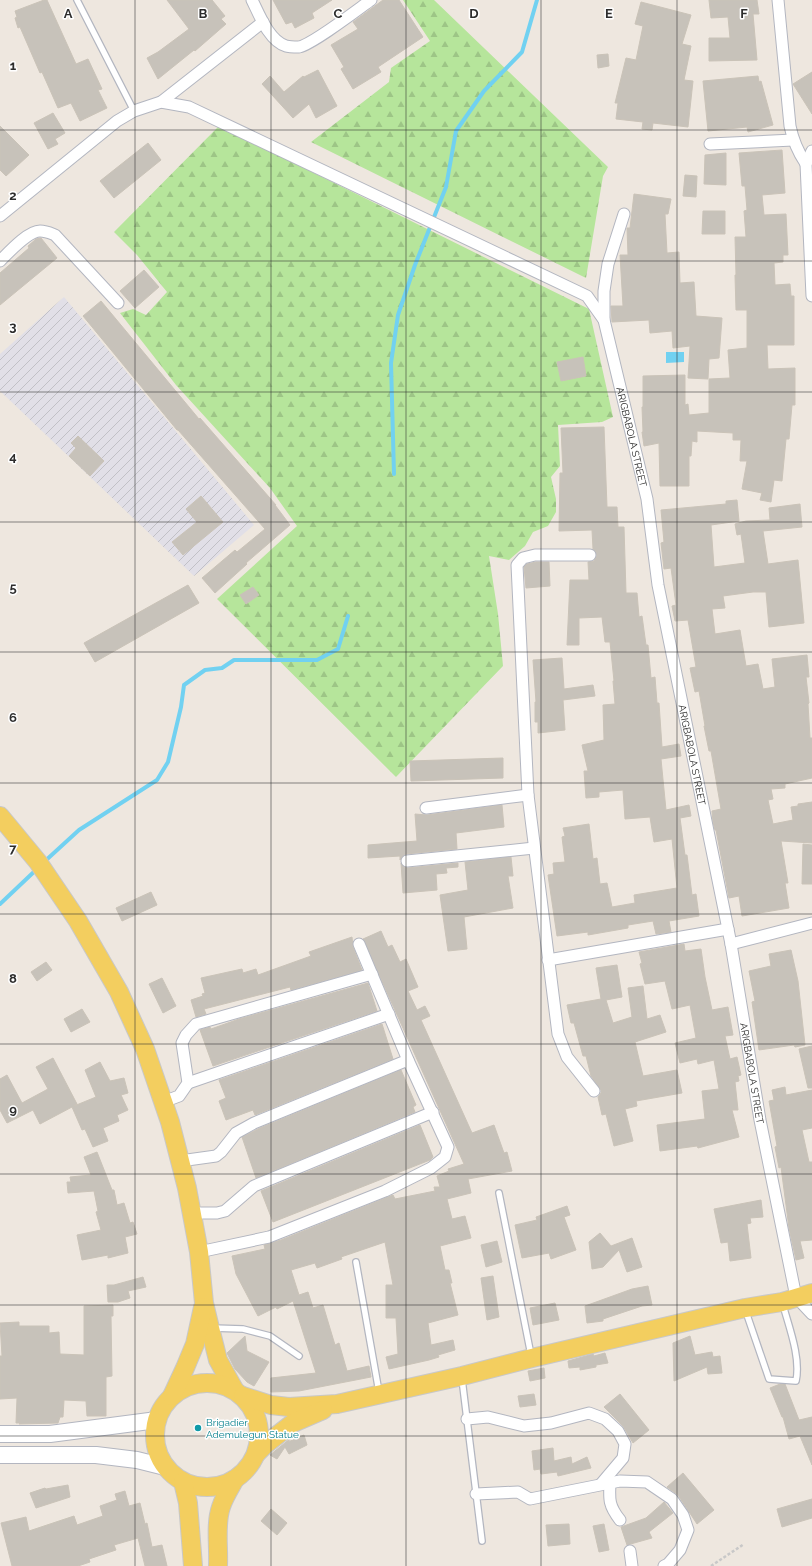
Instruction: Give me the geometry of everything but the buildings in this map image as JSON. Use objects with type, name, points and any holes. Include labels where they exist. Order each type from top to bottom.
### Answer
[{"type":"main road","points":[[0,816],[38,862],[78,921],[119,992],[144,1049],[163,1102],[180,1161],[199,1252],[204,1303],[218,1360],[238,1393],[251,1405],[258,1423],[259,1442],[256,1454]]},
{"type":"main road","points":[[171,1396],[186,1387],[202,1382],[218,1383],[238,1393],[271,1405],[289,1407],[337,1404],[462,1376],[745,1308],[797,1298]]},
{"type":"main road","points":[[204,1303],[195,1344],[186,1368],[171,1396],[162,1407],[157,1420],[154,1436],[157,1452],[165,1467],[183,1482],[210,1488],[223,1485],[236,1479]]},
{"type":"main road","points":[[218,1566],[218,1523],[220,1508],[228,1491],[236,1479],[248,1467],[256,1454],[266,1444],[293,1423],[337,1404]]},
{"type":"main road","points":[[0,1434],[50,1434],[157,1420]]},
{"type":"main road","points":[[0,1455],[96,1455],[137,1460],[165,1467]]},
{"type":"main road","points":[[183,1482],[188,1503],[193,1561]]},
{"type":"street","points":[[252,0],[262,22],[273,37],[286,46],[299,47],[314,39],[372,0]]},
{"type":"street","points":[[778,0],[793,140],[806,164]]},
{"type":"street","points":[[1,214],[117,121],[134,112],[161,102],[262,22]]},
{"type":"street","points":[[161,102],[189,107],[587,296],[604,320]]},
{"type":"street","points":[[710,144],[793,140]]},
{"type":"street","points":[[812,151],[806,164],[812,296]]},
{"type":"street","name":"ARIGBABOLA STREET","points":[[624,214],[608,264],[604,291],[604,320],[647,499],[658,585],[731,944],[760,1120],[797,1298]]},
{"type":"street","points":[[0,261],[27,236],[38,230],[48,232],[55,235],[118,303]]},
{"type":"street","points":[[590,555],[535,555],[523,558],[517,565],[528,795],[558,1034],[567,1058],[594,1091]]},
{"type":"street","points":[[426,808],[528,795]]},
{"type":"street","points":[[407,861],[534,848]]},
{"type":"street","points":[[731,944],[812,923]]},
{"type":"street","points":[[548,960],[728,929]]},
{"type":"street","points":[[199,1252],[269,1237],[385,1191],[430,1168],[445,1157],[448,1147],[408,1060],[359,944]]},
{"type":"street","points":[[188,1083],[182,1044],[186,1035],[196,1024],[372,974]]},
{"type":"street","points":[[163,1102],[179,1096],[188,1083],[389,1014]]},
{"type":"street","points":[[180,1161],[216,1156],[236,1133],[254,1123],[408,1060]]},
{"type":"street","points":[[192,1213],[217,1213],[225,1211],[254,1186],[433,1112]]},
{"type":"street","points":[[797,1298],[812,1314]]},
{"type":"street","points":[[467,1420],[488,1417],[524,1426],[551,1423],[589,1413],[604,1419],[618,1431],[625,1444],[622,1458],[606,1483],[612,1510],[620,1520]]},
{"type":"street","points":[[476,1494],[518,1492],[530,1499],[574,1491],[606,1483],[620,1481],[647,1482],[672,1499],[683,1515],[688,1530],[680,1550],[668,1564],[664,1566]]},
{"type":"street","points":[[630,1551],[632,1566]]},
{"type":"lane","points":[[78,0],[134,112]]},
{"type":"lane","points":[[499,1193],[532,1358]]},
{"type":"lane","points":[[356,1262],[380,1394]]},
{"type":"lane","points":[[745,1308],[769,1379],[796,1381],[798,1371],[792,1337],[797,1298]]},
{"type":"lane","points":[[210,1328],[243,1329],[270,1336],[299,1356]]},
{"type":"lane","points":[[462,1376],[482,1541]]},
{"type":"path","points":[[711,1566],[744,1544]]},
{"type":"shaded area","points":[[64,297],[254,525],[194,576],[0,391],[0,354]]},
{"type":"green space","points":[[403,0],[434,0],[608,167],[603,176],[586,278],[311,142],[389,82],[391,68],[430,41]]},
{"type":"green space","points":[[219,126],[589,309],[613,417],[602,422],[558,425],[560,466],[551,477],[556,499],[556,512],[548,526],[533,532],[525,546],[509,560],[489,556],[498,614],[503,666],[396,777],[217,599],[297,526],[270,488],[176,385],[120,313],[133,309],[146,315],[167,292],[137,255],[114,232]]},
{"type":"water","points":[[666,352],[684,352],[684,362],[666,363]]},
{"type":"waterway","points":[[394,474],[391,363],[398,315],[415,265],[446,187],[456,131],[484,91],[522,52],[537,0]]},
{"type":"waterway","points":[[44,862],[79,830],[157,780],[168,762],[181,707],[184,685],[205,670],[222,668],[234,660],[317,660],[338,649],[348,616]]},
{"type":"waterway","points":[[0,904],[38,868]]},
{"type":"place","name":"Brigadier Ademulegun Statue","points":[[198,1428]]}]
